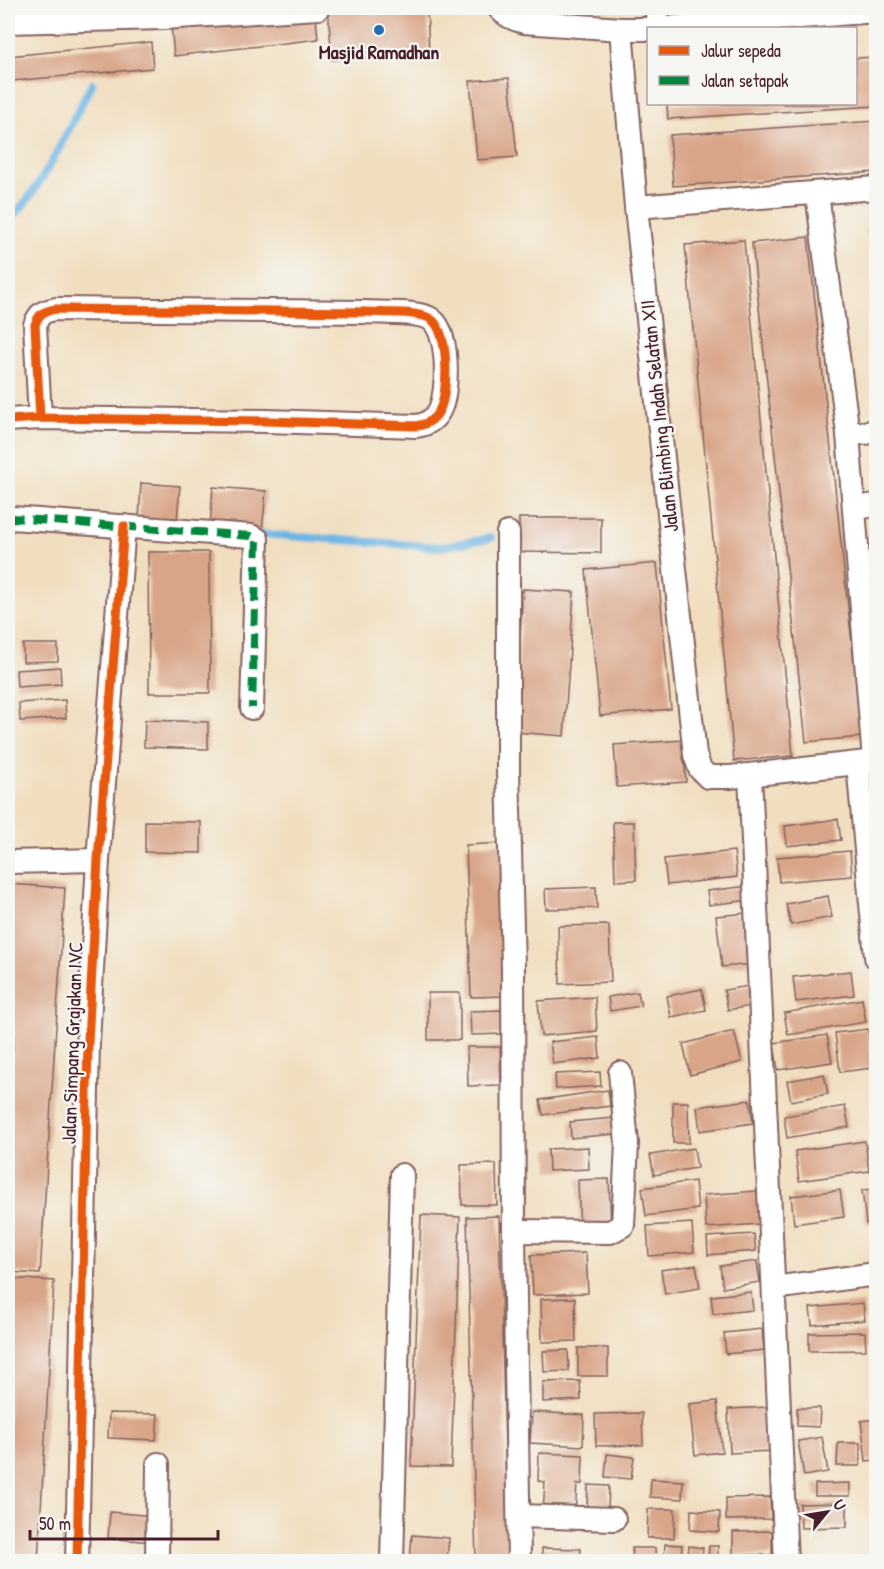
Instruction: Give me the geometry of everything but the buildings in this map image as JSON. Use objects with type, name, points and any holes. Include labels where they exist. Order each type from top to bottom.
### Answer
[{"type":"street","points":[[8,22],[163,18],[318,8]]},
{"type":"street","points":[[499,8],[505,14],[524,22],[647,29]]},
{"type":"street","points":[[656,8],[659,27]]},
{"type":"street","points":[[673,27],[778,14],[876,11]]},
{"type":"street","name":"Jalan Blimbing Indah Selatan XII","points":[[621,29],[636,207],[695,755],[700,769],[708,777],[740,776]]},
{"type":"street","points":[[636,207],[876,188]]},
{"type":"street","points":[[817,192],[848,434],[866,507],[869,762],[876,957]]},
{"type":"street","points":[[8,420],[40,418],[267,421],[416,426],[426,424],[439,411],[442,401],[445,353],[442,336],[430,319],[415,315],[364,312],[56,309],[44,311],[37,317],[34,325],[40,418]]},
{"type":"street","points":[[848,434],[876,432]]},
{"type":"street","points":[[8,520],[12,518],[124,526],[251,536],[257,539],[252,708]]},
{"type":"street","name":"Jalan Simpang Grajakan IVC","points":[[76,1562],[88,1042],[98,860],[124,526]]},
{"type":"street","points":[[508,532],[519,1562]]},
{"type":"street","points":[[786,1562],[774,1288],[740,776],[869,762]]},
{"type":"street","points":[[8,862],[98,860]]},
{"type":"street","points":[[514,1231],[610,1232],[624,1225],[627,1143],[620,1073]]},
{"type":"street","points":[[392,1562],[402,1175]]},
{"type":"street","points":[[774,1288],[876,1274]]},
{"type":"street","points":[[157,1562],[158,1464]]},
{"type":"street","points":[[519,1516],[614,1519]]},
{"type":"waterway","points":[[8,222],[21,208],[44,175],[92,84]]},
{"type":"waterway","points":[[259,534],[440,547],[491,538]]},
{"type":"marked path","points":[[8,520],[12,518],[251,536],[257,539],[252,708]]},
{"type":"cycle path","points":[[8,420],[40,418],[267,421],[416,426],[429,422],[435,417],[442,403],[446,377],[444,347],[436,324],[429,318],[407,313],[56,309],[42,313],[35,325],[40,418]]},
{"type":"cycle path","points":[[77,1562],[88,1042],[98,860],[124,526]]},
{"type":"place","name":"Masjid Ramadhan","points":[[379,30]]}]
